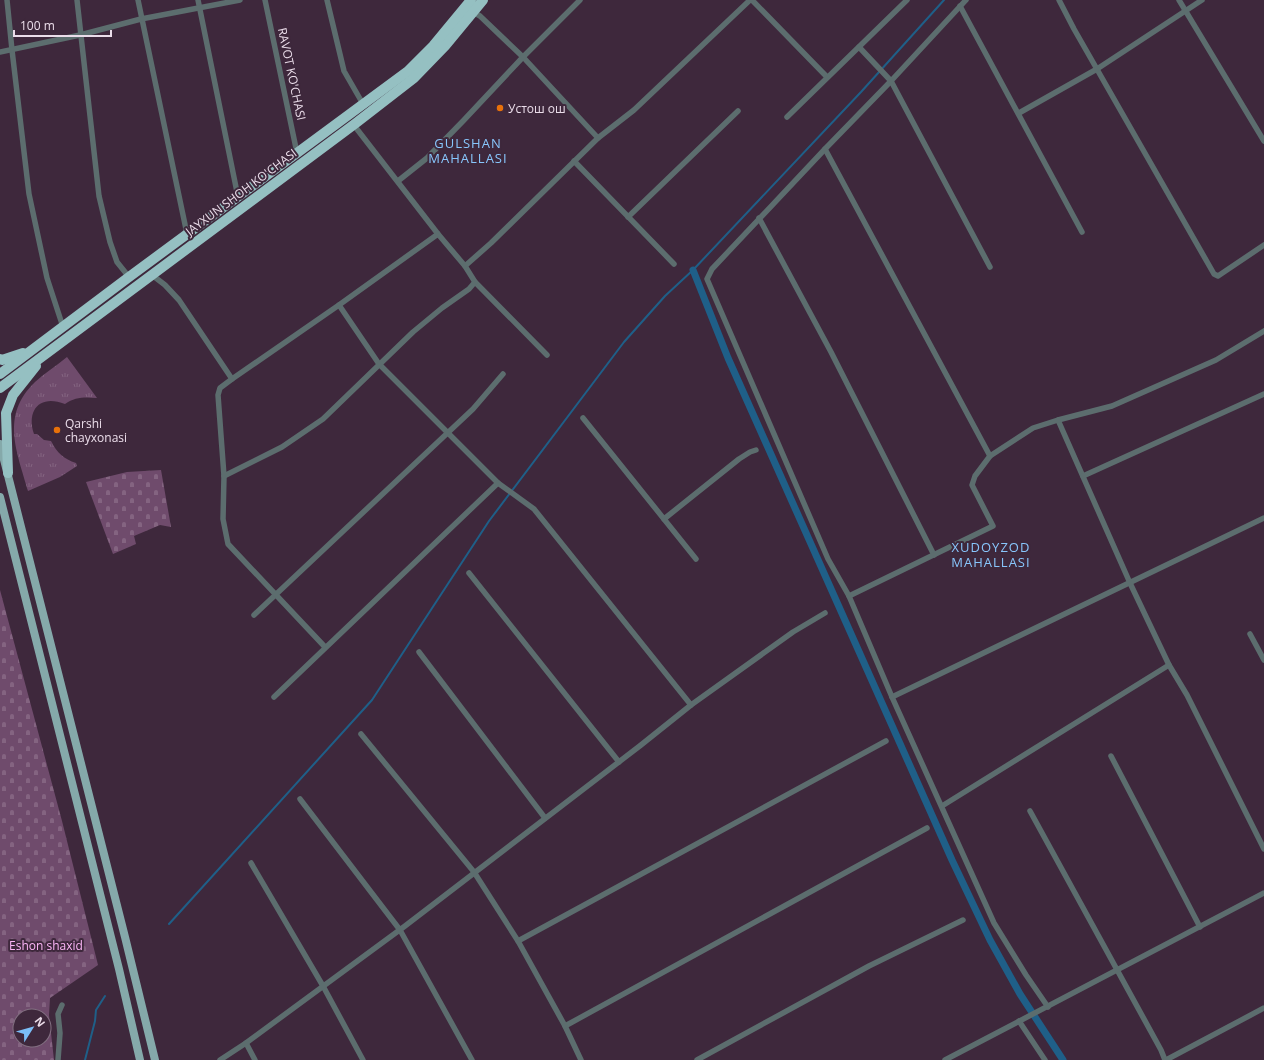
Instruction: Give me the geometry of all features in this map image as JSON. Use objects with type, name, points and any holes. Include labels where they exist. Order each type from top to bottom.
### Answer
[{"type":"highway","name":"JAYXUN SHOH KO'CHASI","points":[[0,374],[408,71],[433,46],[471,0]]},
{"type":"highway","name":"JAYXUN SHOH KO'CHASI","points":[[0,388],[414,78],[445,46],[483,0]]},
{"type":"highway","points":[[0,359],[2,360],[16,356],[37,346]]},
{"type":"highway","points":[[8,473],[6,413],[13,395],[44,356]]},
{"type":"main road","points":[[0,444],[155,1060]]},
{"type":"main road","points":[[0,497],[119,969],[140,1060]]},
{"type":"street","points":[[7,0],[29,194],[47,278],[63,327]]},
{"type":"street","points":[[77,0],[99,196],[110,242],[117,262],[129,277]]},
{"type":"street","points":[[138,0],[187,234]]},
{"type":"street","points":[[198,0],[238,197]]},
{"type":"street","points":[[0,52],[80,36],[142,18],[240,0]]},
{"type":"street","name":"RAVOT KO'CHASI","points":[[265,0],[297,153]]},
{"type":"street","points":[[327,0],[344,71],[363,104]]},
{"type":"street","points":[[398,181],[427,158],[523,57],[580,0]]},
{"type":"street","points":[[465,266],[492,242],[598,138],[634,110],[751,0],[827,77]]},
{"type":"street","points":[[787,117],[906,0]]},
{"type":"street","points":[[966,0],[891,81],[759,218],[712,269],[707,279],[828,559],[849,596],[892,698],[994,924],[1048,1007]]},
{"type":"street","points":[[1059,0],[1214,274],[1218,276],[1264,245]]},
{"type":"street","points":[[1179,0],[1264,141]]},
{"type":"street","points":[[1019,113],[1097,69],[1202,0]]},
{"type":"street","points":[[960,6],[1082,232]]},
{"type":"street","points":[[473,12],[480,16],[523,57],[598,138]]},
{"type":"street","points":[[859,47],[891,81],[990,267]]},
{"type":"street","points":[[628,217],[738,111]]},
{"type":"street","points":[[354,124],[438,234],[465,266],[475,282],[547,355]]},
{"type":"street","points":[[824,149],[990,456]]},
{"type":"street","points":[[574,162],[674,264]]},
{"type":"street","points":[[759,218],[830,352],[934,555]]},
{"type":"street","points":[[325,647],[228,544],[223,519],[224,476],[218,395],[220,388],[232,379],[438,234]]},
{"type":"street","points":[[152,275],[165,285],[179,300],[232,379]]},
{"type":"street","points":[[224,476],[282,446],[323,419],[413,332],[442,308],[469,289],[475,282]]},
{"type":"street","points":[[339,305],[379,364],[447,434],[498,483],[534,510],[691,705]]},
{"type":"street","points":[[849,596],[993,526],[972,485],[975,476],[990,456],[1033,428],[1119,403],[1216,360],[1264,331]]},
{"type":"street","points":[[254,615],[473,409],[503,374]]},
{"type":"street","points":[[1083,476],[1264,394]]},
{"type":"street","points":[[583,418],[696,559]]},
{"type":"street","points":[[1058,420],[1130,583],[1264,849]]},
{"type":"street","points":[[664,519],[739,459],[756,450]]},
{"type":"street","points":[[274,696],[498,483]]},
{"type":"street","points":[[892,698],[1264,518]]},
{"type":"street","points":[[469,573],[619,762]]},
{"type":"street","points":[[220,1060],[246,1043],[400,930],[691,705],[793,632],[825,613]]},
{"type":"street","points":[[1250,634],[1264,660]]},
{"type":"street","points":[[419,652],[545,818]]},
{"type":"street","points":[[942,806],[1170,665]]},
{"type":"street","points":[[362,734],[474,872],[518,941],[581,1060]]},
{"type":"street","points":[[518,941],[886,741]]},
{"type":"street","points":[[1111,756],[1200,927]]},
{"type":"street","points":[[300,799],[400,930],[472,1060]]},
{"type":"street","points":[[1030,811],[1161,1050],[1165,1060],[1264,1008]]},
{"type":"street","points":[[564,1026],[927,828]]},
{"type":"street","points":[[251,863],[323,986],[363,1060]]},
{"type":"street","points":[[945,1060],[1264,893]]},
{"type":"street","points":[[696,1060],[869,966],[963,920]]},
{"type":"street","points":[[58,1060],[60,1033],[58,1014],[62,1005]]},
{"type":"street","points":[[1018,1021],[1045,1060]]},
{"type":"street","points":[[246,1043],[255,1060]]},
{"type":"green space","points":[[67,357],[97,398],[80,398],[65,404],[56,401],[48,401],[37,406],[32,418],[34,434],[37,434],[44,440],[51,441],[61,455],[76,463],[77,466],[60,477],[28,491],[16,448],[14,434],[18,408],[24,395],[35,382]]},
{"type":"green space","points":[[161,470],[171,527],[160,525],[134,536],[136,544],[113,554],[86,482],[127,472]]},
{"type":"green space","name":"Eshon shaxid","points":[[0,590],[62,821],[98,965],[50,998],[49,1008],[12,1008],[12,1048],[52,1048],[52,1042],[54,1060],[0,1060]]},
{"type":"waterway","points":[[169,924],[372,700],[489,521],[624,342],[665,296],[693,270],[861,92],[944,0]]},
{"type":"waterway","points":[[693,270],[728,358],[952,860],[990,940],[1020,994],[1063,1060]]},
{"type":"waterway","points":[[85,1060],[95,1021],[96,1010],[105,996]]},
{"type":"place","name":"Устош ош","points":[[500,108]]},
{"type":"place","name":"Qarshi chayxonasi","points":[[57,430]]},
{"type":"district","name":"GULSHAN MAHALLASI","points":[[468,150]]},
{"type":"district","name":"XUDOYZOD MAHALLASI","points":[[991,554]]}]
